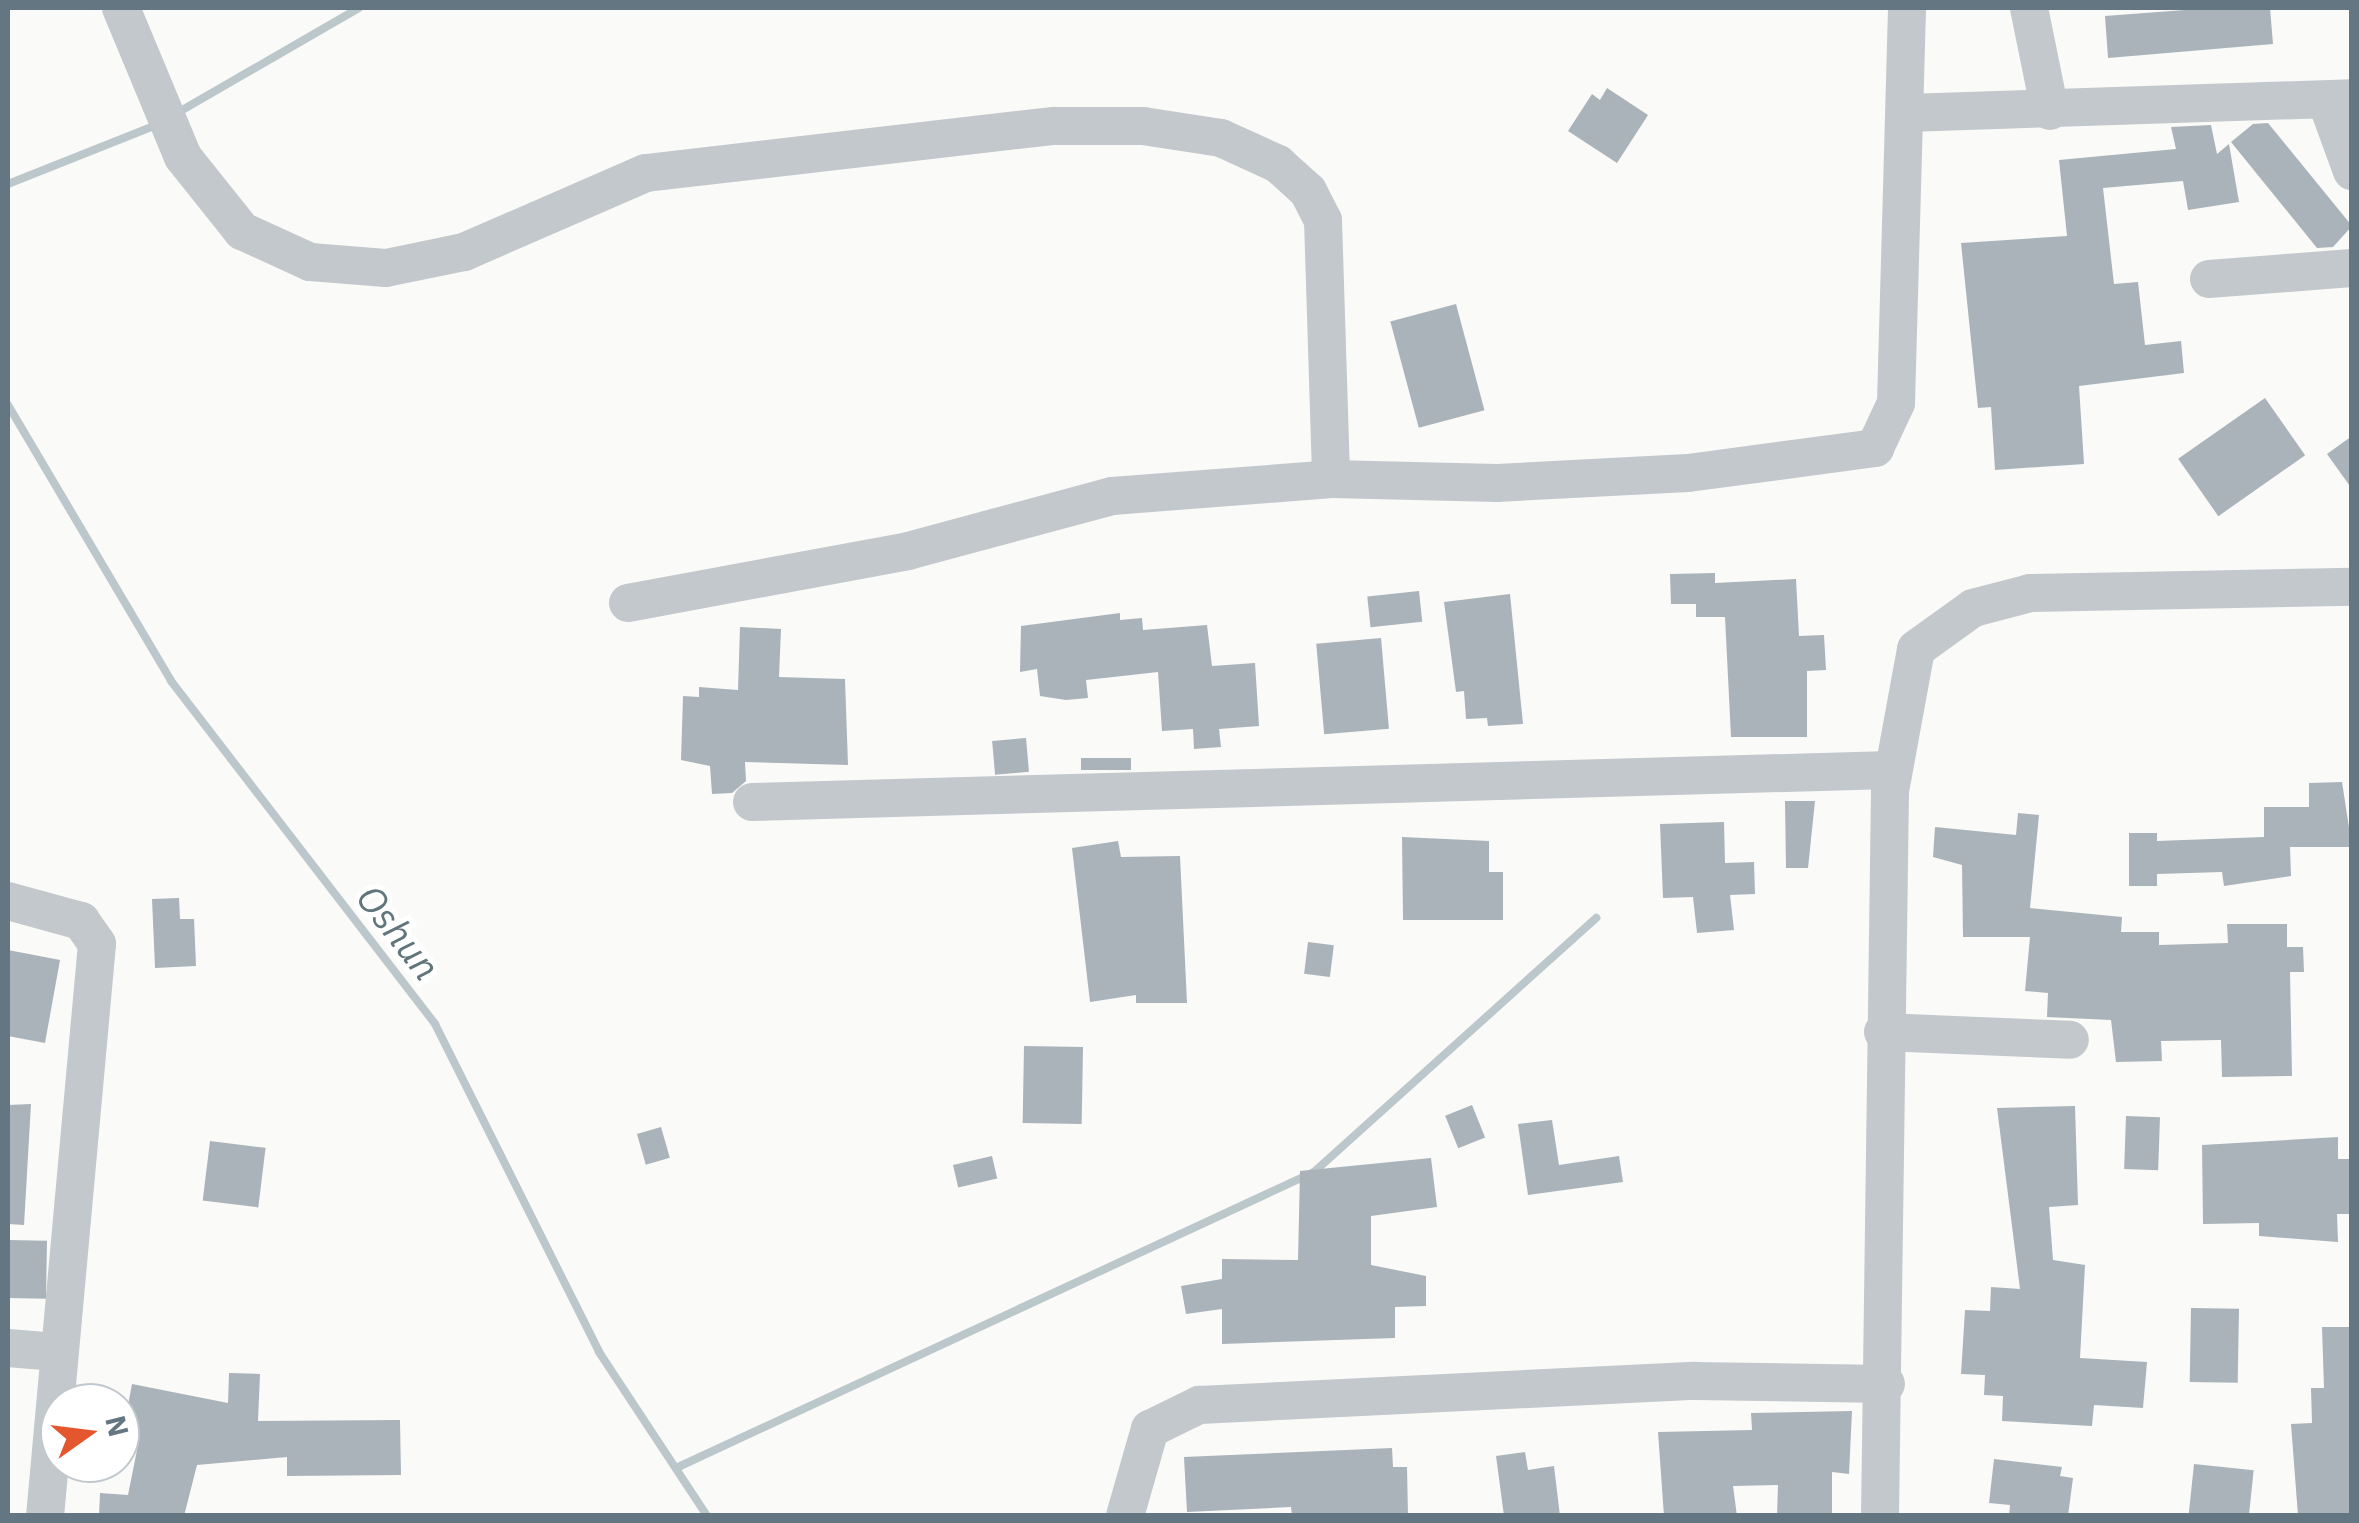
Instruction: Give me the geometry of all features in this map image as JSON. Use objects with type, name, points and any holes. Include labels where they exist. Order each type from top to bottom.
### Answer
[{"type":"street","points":[[121,8],[183,157],[242,232],[310,262],[386,268],[464,252],[646,173],[1054,126],[1143,126],[1221,138],[1278,164],[1308,191],[1323,220],[1331,479]]},
{"type":"street","points":[[628,604],[908,551],[1112,496],[1331,479],[1497,483],[1688,473],[1875,448],[1896,403],[1907,8]]},
{"type":"street","points":[[2029,8],[2050,111]]},
{"type":"street","points":[[1907,113],[2339,99],[2352,171]]},
{"type":"street","points":[[2210,279],[2352,268]]},
{"type":"street","points":[[1880,1516],[1886,1384],[1884,1032],[1891,770],[1916,649],[1974,608],[2046,592],[2352,587]]},
{"type":"street","points":[[752,802],[1891,770]]},
{"type":"street","points":[[8,900],[81,921],[96,944],[45,1516]]},
{"type":"street","points":[[1884,1032],[2070,1040]]},
{"type":"street","points":[[8,1348],[57,1352]]},
{"type":"street","points":[[1125,1516],[1150,1430],[1199,1405],[1694,1381],[1886,1384]]},
{"type":"building","points":[[2270,8],[2273,44],[2108,58],[2105,16]]},
{"type":"building","points":[[1607,88],[1648,115],[1617,163],[1568,131],[1592,94],[1600,100]]},
{"type":"building","points":[[2268,123],[2352,226],[2333,247],[2317,248],[2231,142],[2253,124]]},
{"type":"building","points":[[2211,125],[2217,154],[2229,144],[2239,202],[2188,210],[2183,181],[2103,188],[2114,284],[2138,282],[2145,345],[2181,341],[2184,373],[2079,386],[2084,464],[1995,470],[1991,407],[1978,408],[1961,243],[2067,236],[2059,160],[2176,149],[2171,127]]},
{"type":"building","points":[[1456,304],[1484,410],[1419,428],[1390,322]]},
{"type":"building","points":[[2265,398],[2305,455],[2218,516],[2178,459]]},
{"type":"building","points":[[2352,436],[2352,489],[2327,454]]},
{"type":"building","points":[[1715,573],[1715,583],[1796,579],[1799,636],[1824,635],[1826,670],[1807,671],[1807,737],[1731,737],[1725,617],[1696,617],[1696,604],[1671,604],[1670,574]]},
{"type":"building","points":[[1419,591],[1422,622],[1371,627],[1367,596]]},
{"type":"building","points":[[1510,594],[1523,724],[1488,726],[1487,718],[1466,719],[1464,691],[1456,692],[1444,602]]},
{"type":"building","points":[[1120,613],[1120,620],[1142,618],[1143,630],[1207,625],[1212,666],[1255,663],[1259,726],[1219,729],[1221,747],[1194,749],[1193,729],[1162,731],[1158,672],[1086,680],[1088,698],[1066,700],[1040,696],[1037,669],[1020,672],[1021,626]]},
{"type":"building","points":[[740,627],[781,629],[779,677],[845,679],[848,765],[745,762],[746,781],[732,793],[712,794],[710,766],[681,760],[683,696],[699,697],[699,687],[738,690]]},
{"type":"building","points":[[1381,638],[1389,729],[1324,734],[1316,644]]},
{"type":"building","points":[[1026,738],[1029,772],[995,775],[992,741]]},
{"type":"building","points":[[1081,758],[1131,758],[1131,770],[1081,770]]},
{"type":"building","points":[[2342,782],[2352,847],[2290,847],[2291,876],[2224,886],[2222,872],[2157,874],[2157,886],[2129,886],[2129,833],[2157,833],[2157,841],[2264,837],[2264,807],[2309,807],[2309,783]]},
{"type":"building","points":[[1785,801],[1815,801],[1808,868],[1786,868]]},
{"type":"building","points":[[2018,813],[2039,815],[2030,908],[2122,917],[2121,932],[2159,932],[2159,945],[2228,943],[2227,924],[2287,924],[2287,947],[2303,947],[2304,972],[2290,972],[2292,1076],[2222,1077],[2221,1040],[2161,1041],[2162,1061],[2116,1062],[2111,1020],[2047,1017],[2048,993],[2025,991],[2030,937],[1963,937],[1962,865],[1933,857],[1935,827],[2016,835]]},
{"type":"building","points":[[1724,822],[1725,863],[1754,862],[1755,894],[1730,895],[1734,930],[1697,933],[1693,897],[1663,898],[1660,824]]},
{"type":"building","points":[[1402,837],[1489,841],[1489,872],[1503,872],[1503,920],[1403,920]]},
{"type":"building","points":[[1118,841],[1121,857],[1180,856],[1187,1003],[1136,1003],[1136,995],[1090,1002],[1072,848]]},
{"type":"building","points":[[179,898],[180,919],[194,919],[196,966],[155,968],[152,899]]},
{"type":"building","points":[[1308,942],[1334,945],[1330,977],[1304,974]]},
{"type":"building","points":[[8,950],[60,960],[45,1043],[8,1036]]},
{"type":"building","points":[[1024,1046],[1083,1047],[1082,1124],[1023,1123]]},
{"type":"building","points":[[31,1104],[24,1225],[8,1224],[8,1105]]},
{"type":"building","points":[[1472,1105],[1485,1137],[1458,1148],[1445,1116]]},
{"type":"building","points":[[2075,1106],[2078,1205],[2049,1207],[2053,1260],[2085,1265],[2080,1358],[2147,1362],[2143,1408],[2094,1405],[2092,1426],[2002,1421],[2003,1396],[1984,1395],[1985,1375],[1961,1374],[1965,1310],[1990,1311],[1991,1287],[2020,1289],[1997,1108]]},
{"type":"building","points":[[2126,1116],[2160,1117],[2158,1170],[2124,1169]]},
{"type":"building","points":[[1552,1120],[1559,1165],[1619,1156],[1623,1182],[1528,1195],[1518,1124]]},
{"type":"building","points":[[661,1127],[670,1158],[646,1165],[637,1134]]},
{"type":"building","points":[[2338,1137],[2338,1159],[2352,1159],[2352,1214],[2337,1214],[2338,1242],[2259,1236],[2259,1223],[2203,1224],[2202,1145]]},
{"type":"building","points":[[210,1141],[266,1148],[258,1207],[203,1201]]},
{"type":"building","points":[[992,1156],[997,1178],[958,1187],[953,1165]]},
{"type":"building","points":[[1431,1158],[1437,1207],[1371,1216],[1371,1265],[1426,1276],[1426,1306],[1395,1307],[1395,1338],[1222,1344],[1222,1309],[1186,1314],[1181,1286],[1222,1279],[1222,1259],[1298,1260],[1300,1171]]},
{"type":"building","points":[[8,1240],[47,1241],[46,1299],[8,1298]]},
{"type":"building","points":[[2191,1308],[2239,1309],[2238,1383],[2190,1382]]},
{"type":"building","points":[[2322,1327],[2352,1327],[2352,1516],[2298,1516],[2291,1424],[2312,1423],[2311,1388],[2324,1388]]},
{"type":"building","points":[[229,1373],[260,1374],[258,1421],[400,1420],[401,1475],[287,1476],[287,1457],[197,1465],[184,1516],[99,1516],[100,1493],[128,1495],[130,1483],[140,1483],[140,1386],[228,1403]]},
{"type":"building","points":[[1852,1411],[1849,1474],[1832,1472],[1832,1516],[1777,1516],[1778,1485],[1733,1486],[1737,1516],[1664,1516],[1658,1432],[1752,1430],[1751,1413]]},
{"type":"building","points":[[1392,1448],[1393,1467],[1407,1467],[1408,1516],[1292,1516],[1291,1507],[1187,1512],[1184,1457]]},
{"type":"building","points":[[1525,1452],[1528,1470],[1554,1466],[1560,1516],[1504,1516],[1496,1456]]},
{"type":"building","points":[[1994,1459],[2062,1467],[2060,1476],[2073,1478],[2068,1516],[2009,1516],[2010,1505],[1989,1503]]},
{"type":"building","points":[[2194,1464],[2254,1470],[2249,1516],[2189,1516]]},
{"type":"waterway","points":[[177,113],[359,8]]},
{"type":"waterway","points":[[8,184],[156,125]]},
{"type":"waterway","name":"Oshun","points":[[8,405],[171,681],[435,1024],[599,1352],[707,1516]]},
{"type":"waterway","points":[[676,1468],[1314,1172],[1596,918]]}]
